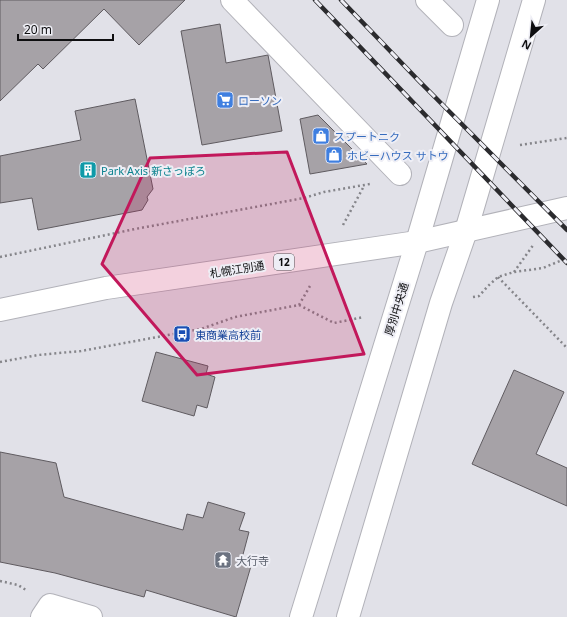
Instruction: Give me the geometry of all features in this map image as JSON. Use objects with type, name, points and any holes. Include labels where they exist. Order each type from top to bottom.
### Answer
[{"type":"main road","points":[[232,0],[400,174]]},
{"type":"main road","points":[[427,0],[452,25]]},
{"type":"main road","name":"厚別中央通","points":[[301,617],[417,242],[488,0]]},
{"type":"main road","points":[[348,617],[441,303],[466,231],[534,0]]},
{"type":"main road","name":"札幌江別通","points":[[0,310],[106,288],[417,242],[567,208]]},
{"type":"main road","points":[[42,617],[50,605],[91,617]]},
{"type":"path","points":[[546,141],[567,138]]},
{"type":"path","points":[[356,200],[364,185]]},
{"type":"path","points":[[0,257],[135,229],[304,198],[324,192]]},
{"type":"path","points":[[514,272],[529,251]]},
{"type":"path","points":[[479,296],[498,277],[514,272],[543,268],[567,258]]},
{"type":"path","points":[[498,277],[567,348]]},
{"type":"path","points":[[299,305],[308,290]]},
{"type":"path","points":[[0,362],[38,355],[81,351],[201,329],[235,317],[299,305],[334,323],[354,319]]},
{"type":"highlighted area","points":[[287,152],[364,354],[197,375],[102,264],[150,158]]},
{"type":"building","points":[[0,0],[185,0],[139,45],[104,9],[43,69],[38,64],[0,101]]},
{"type":"building","points":[[220,24],[226,63],[268,55],[282,131],[202,145],[181,31]]},
{"type":"building","name":"Park Axis 新さっぽろ","points":[[135,99],[153,189],[147,197],[148,200],[142,210],[38,230],[32,198],[0,203],[0,156],[81,140],[75,111]]},
{"type":"building","points":[[318,115],[367,164],[310,174],[300,119]]},
{"type":"building","points":[[156,352],[208,366],[206,374],[215,377],[207,408],[197,405],[194,416],[142,401]]},
{"type":"building","points":[[514,370],[564,392],[536,454],[567,468],[567,506],[472,464]]},
{"type":"building","points":[[0,452],[56,463],[64,497],[183,530],[187,514],[203,518],[208,502],[245,513],[239,530],[249,532],[241,562],[251,566],[236,617],[146,590],[144,597],[55,573],[0,562]]},
{"type":"railway","points":[[315,0],[567,263]]},
{"type":"railway","points":[[341,0],[567,230]]},
{"type":"place","name":"ローソン","points":[[225,100]]},
{"type":"place","name":"スプートニク","points":[[321,136]]},
{"type":"place","name":"ホビーハウス サトウ","points":[[334,155]]},
{"type":"place","name":"Park Axis 新さっぽろ","points":[[88,170]]},
{"type":"place","name":"東商業高校前","points":[[182,334]]},
{"type":"place","name":"大行寺","points":[[223,560]]}]
